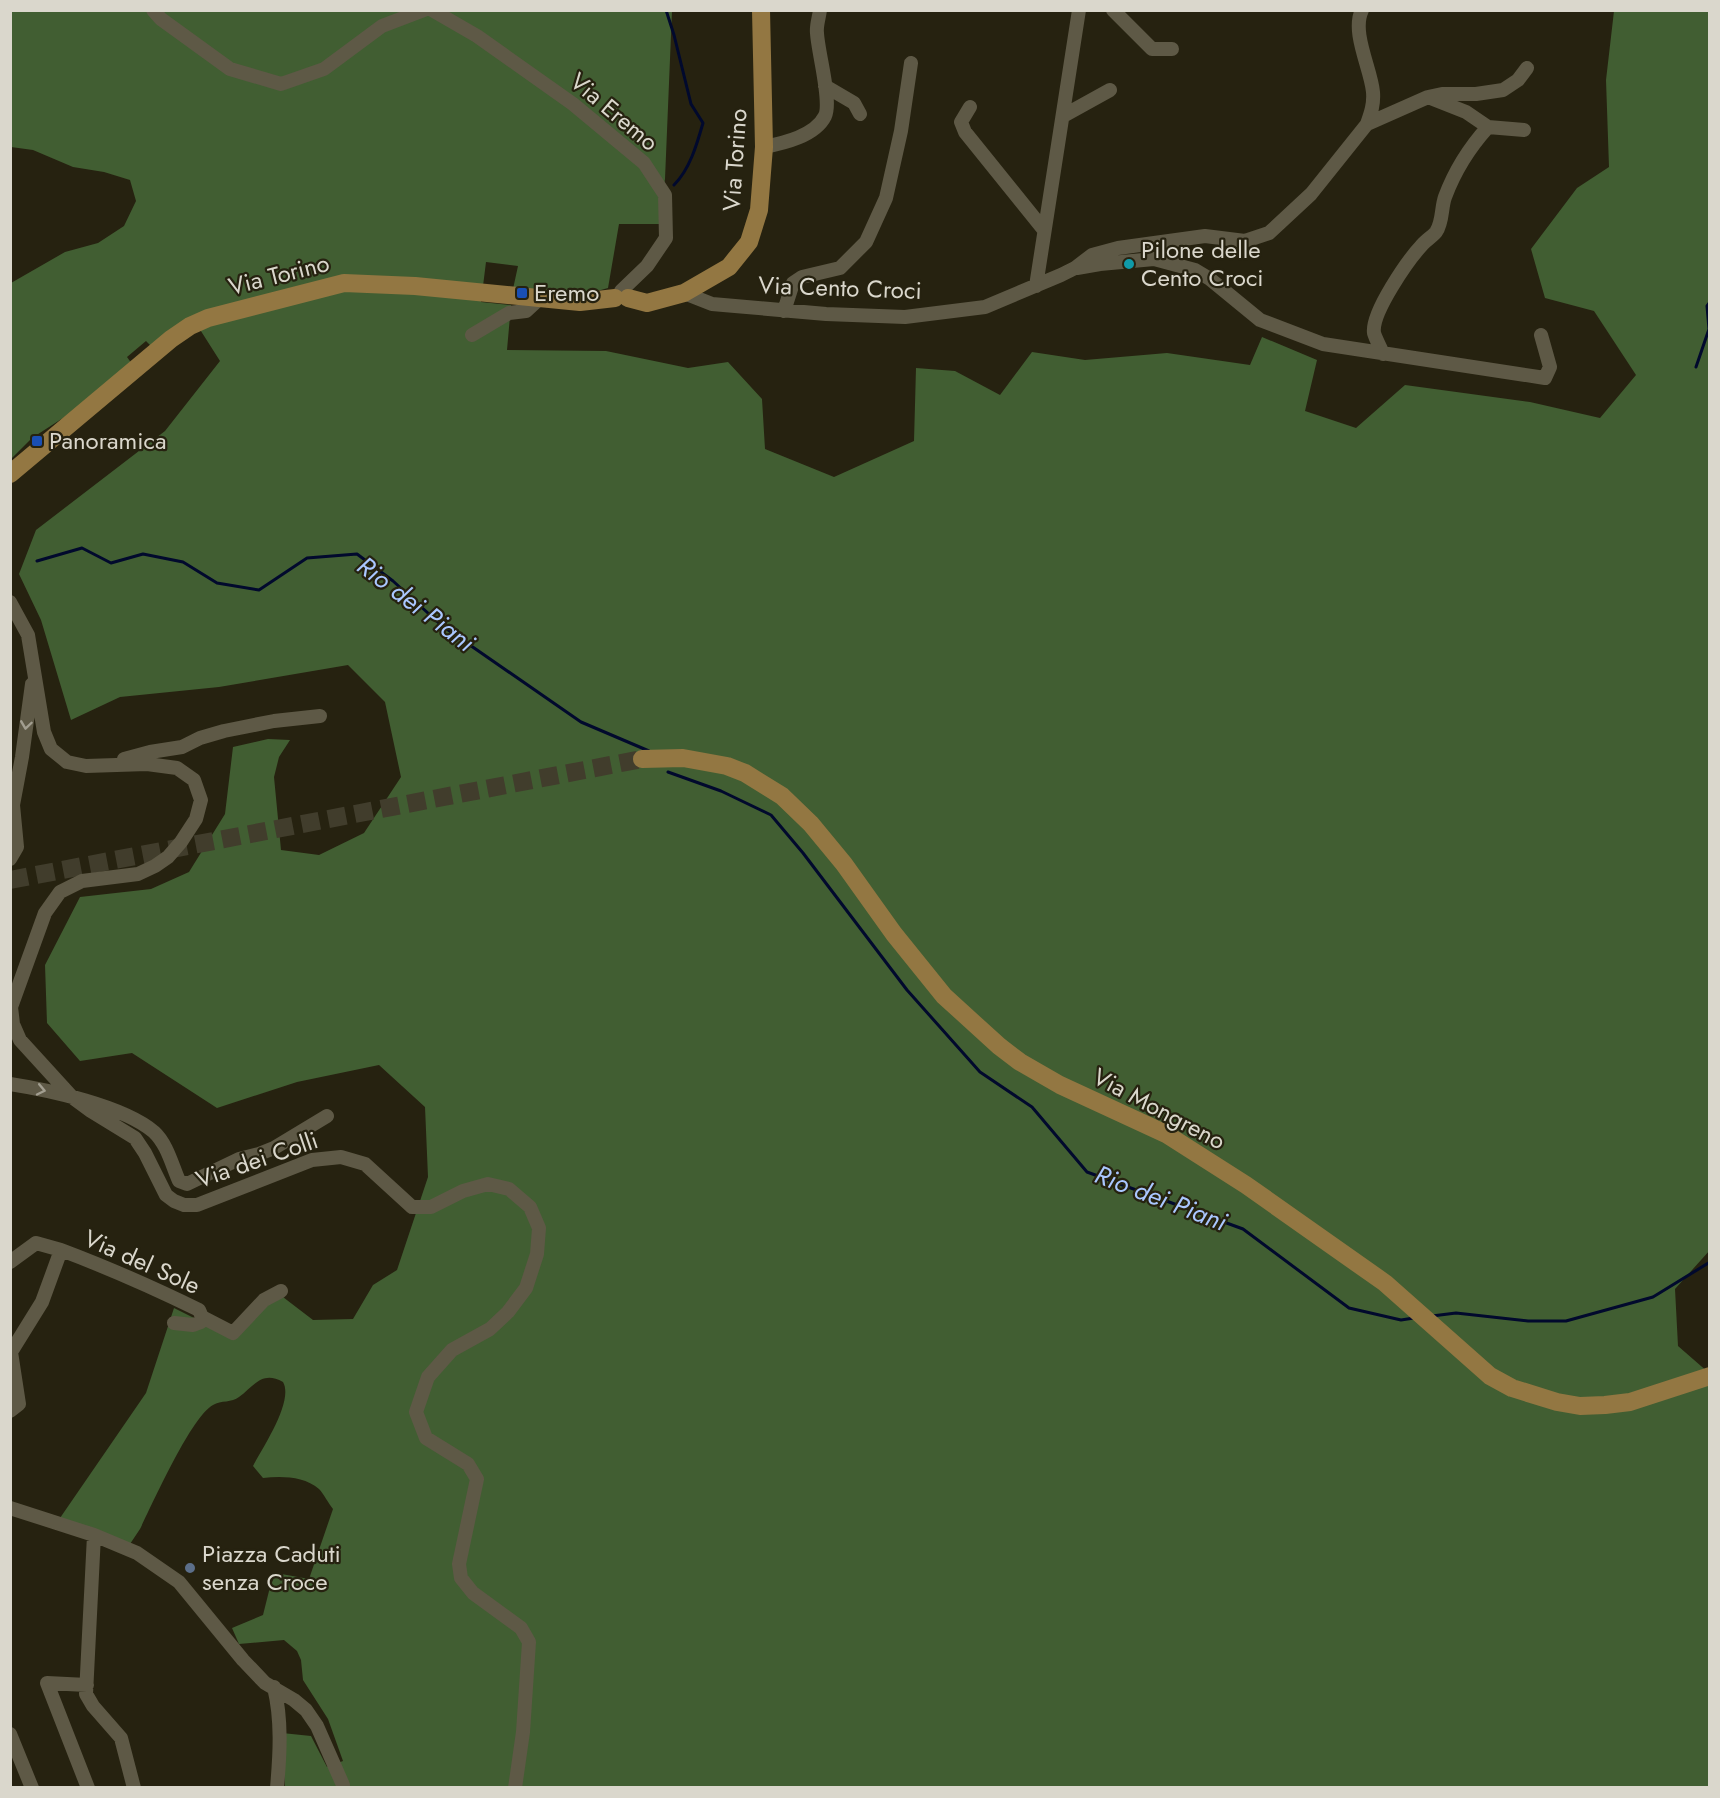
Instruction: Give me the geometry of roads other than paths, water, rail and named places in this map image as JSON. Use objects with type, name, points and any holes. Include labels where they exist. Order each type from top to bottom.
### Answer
[{"type":"main road","name":"Via Torino","points":[[10,474],[171,339],[190,326],[208,318],[344,283],[415,286],[579,302],[621,296],[648,303],[684,293],[729,267],[749,242],[759,210],[765,147],[761,10]]},
{"type":"main road","name":"Via Mongreno","points":[[642,759],[683,758],[727,766],[745,773],[782,796],[811,824],[844,864],[894,934],[944,996],[999,1046],[1039,1074],[1157,1130],[1246,1185],[1385,1283],[1490,1376],[1512,1388],[1557,1402],[1580,1406],[1630,1402],[1710,1376]]},
{"type":"street","points":[[153,10],[161,19],[230,69],[280,84],[324,69],[382,26],[424,10]]},
{"type":"street","name":"Via Eremo","points":[[432,10],[477,36],[573,104],[644,163],[665,195],[666,238],[647,266],[621,296]]},
{"type":"street","points":[[765,147],[788,142],[804,135],[820,123],[825,115],[827,98],[817,30],[820,10]]},
{"type":"street","points":[[1036,286],[1079,10]]},
{"type":"street","points":[[1113,10],[1152,49],[1172,49]]},
{"type":"street","points":[[1362,10],[1358,18],[1360,38],[1373,92],[1373,107],[1367,124]]},
{"type":"street","points":[[784,311],[793,283],[802,277],[840,268],[866,242],[871,233],[886,198],[901,131],[911,63]]},
{"type":"street","name":"Via Cento Croci","points":[[684,293],[712,304],[885,318],[915,316],[985,307],[1075,268],[1092,255],[1118,248],[1205,236],[1245,241],[1269,233],[1311,194],[1367,124],[1428,97],[1503,90],[1518,80],[1527,68]]},
{"type":"street","points":[[825,86],[854,103],[860,114]]},
{"type":"street","points":[[1063,116],[1110,90]]},
{"type":"street","points":[[1428,97],[1466,112],[1488,127],[1524,130]]},
{"type":"street","points":[[970,107],[961,122],[965,132],[1044,230]]},
{"type":"street","points":[[1383,354],[1374,332],[1388,293],[1415,253],[1435,233],[1444,199],[1456,168],[1488,127]]},
{"type":"street","points":[[1075,268],[1154,259],[1195,270],[1210,279],[1260,320],[1323,344],[1545,378],[1550,367],[1541,335]]},
{"type":"street","points":[[472,335],[509,313],[526,311],[539,299]]},
{"type":"street","name":"Via dei Colli","points":[[10,602],[28,635],[44,732],[51,749],[67,762],[86,766],[147,764],[177,768],[194,780],[201,800],[196,819],[168,857],[138,874],[82,881],[60,892],[45,914],[11,1007],[13,1024],[20,1040],[72,1097],[135,1138],[166,1195],[183,1205],[196,1205],[215,1199],[312,1161],[341,1157],[365,1164],[412,1207],[431,1207],[463,1191],[488,1184],[509,1189],[531,1207],[539,1228],[537,1254],[526,1288],[508,1312],[490,1329],[452,1350],[428,1377],[416,1412],[426,1438],[468,1464],[477,1479],[459,1564],[460,1578],[473,1593],[521,1628],[529,1642],[523,1732],[515,1788]]},
{"type":"street","points":[[10,859],[17,847],[12,790],[22,757],[34,667]]},
{"type":"street","points":[[116,764],[150,752],[182,747],[200,738],[224,731],[274,721],[320,716]]},
{"type":"street","points":[[10,1084],[104,1106],[138,1122],[154,1132],[163,1144],[179,1181],[187,1184],[239,1159],[274,1148],[327,1116]]},
{"type":"street","name":"Via del Sole","points":[[10,1262],[36,1243],[107,1267],[156,1289],[199,1311],[202,1317],[233,1332],[264,1300],[281,1292]]},
{"type":"street","points":[[10,1411],[19,1404],[11,1352],[42,1302],[61,1251]]},
{"type":"street","name":"Via del Sole","points":[[174,1323],[193,1324],[201,1322],[202,1317]]},
{"type":"street","points":[[11,1509],[94,1535],[137,1553],[179,1582],[243,1660],[265,1683],[306,1710],[317,1726],[343,1785]]},
{"type":"street","points":[[94,1535],[88,1701],[121,1738],[134,1788]]},
{"type":"street","points":[[87,1685],[47,1683],[88,1788]]},
{"type":"street","points":[[274,1687],[279,1720],[280,1761],[277,1788]]},
{"type":"street","points":[[10,1734],[32,1788]]},
{"type":"waterway","points":[[666,10],[691,104],[703,123],[689,164],[674,185]]},
{"type":"waterway","points":[[1696,367],[1709,329],[1707,306],[1710,302]]},
{"type":"waterway","name":"Rio dei Piani","points":[[37,561],[82,548],[111,563],[143,554],[183,562],[217,583],[259,590],[307,558],[357,554],[393,581],[441,625],[581,722],[649,751]]},
{"type":"waterway","name":"Rio dei Piani","points":[[668,772],[721,791],[771,815],[803,853],[907,990],[980,1072],[1032,1107],[1087,1172],[1243,1229],[1349,1308],[1401,1320],[1414,1318]]},
{"type":"waterway","name":"Rio dei Piani","points":[[1432,1316],[1456,1313],[1528,1321],[1566,1321],[1653,1297],[1710,1262]]},
{"type":"tunnel","points":[[10,880],[642,759]]},
{"type":"place","name":"Pilone delle Cento Croci","points":[[1129,264]]},
{"type":"place","name":"Eremo","points":[[522,293]]},
{"type":"place","name":"Panoramica","points":[[37,441]]},
{"type":"place","name":"Piazza Caduti senza Croce","points":[[190,1568]]}]
